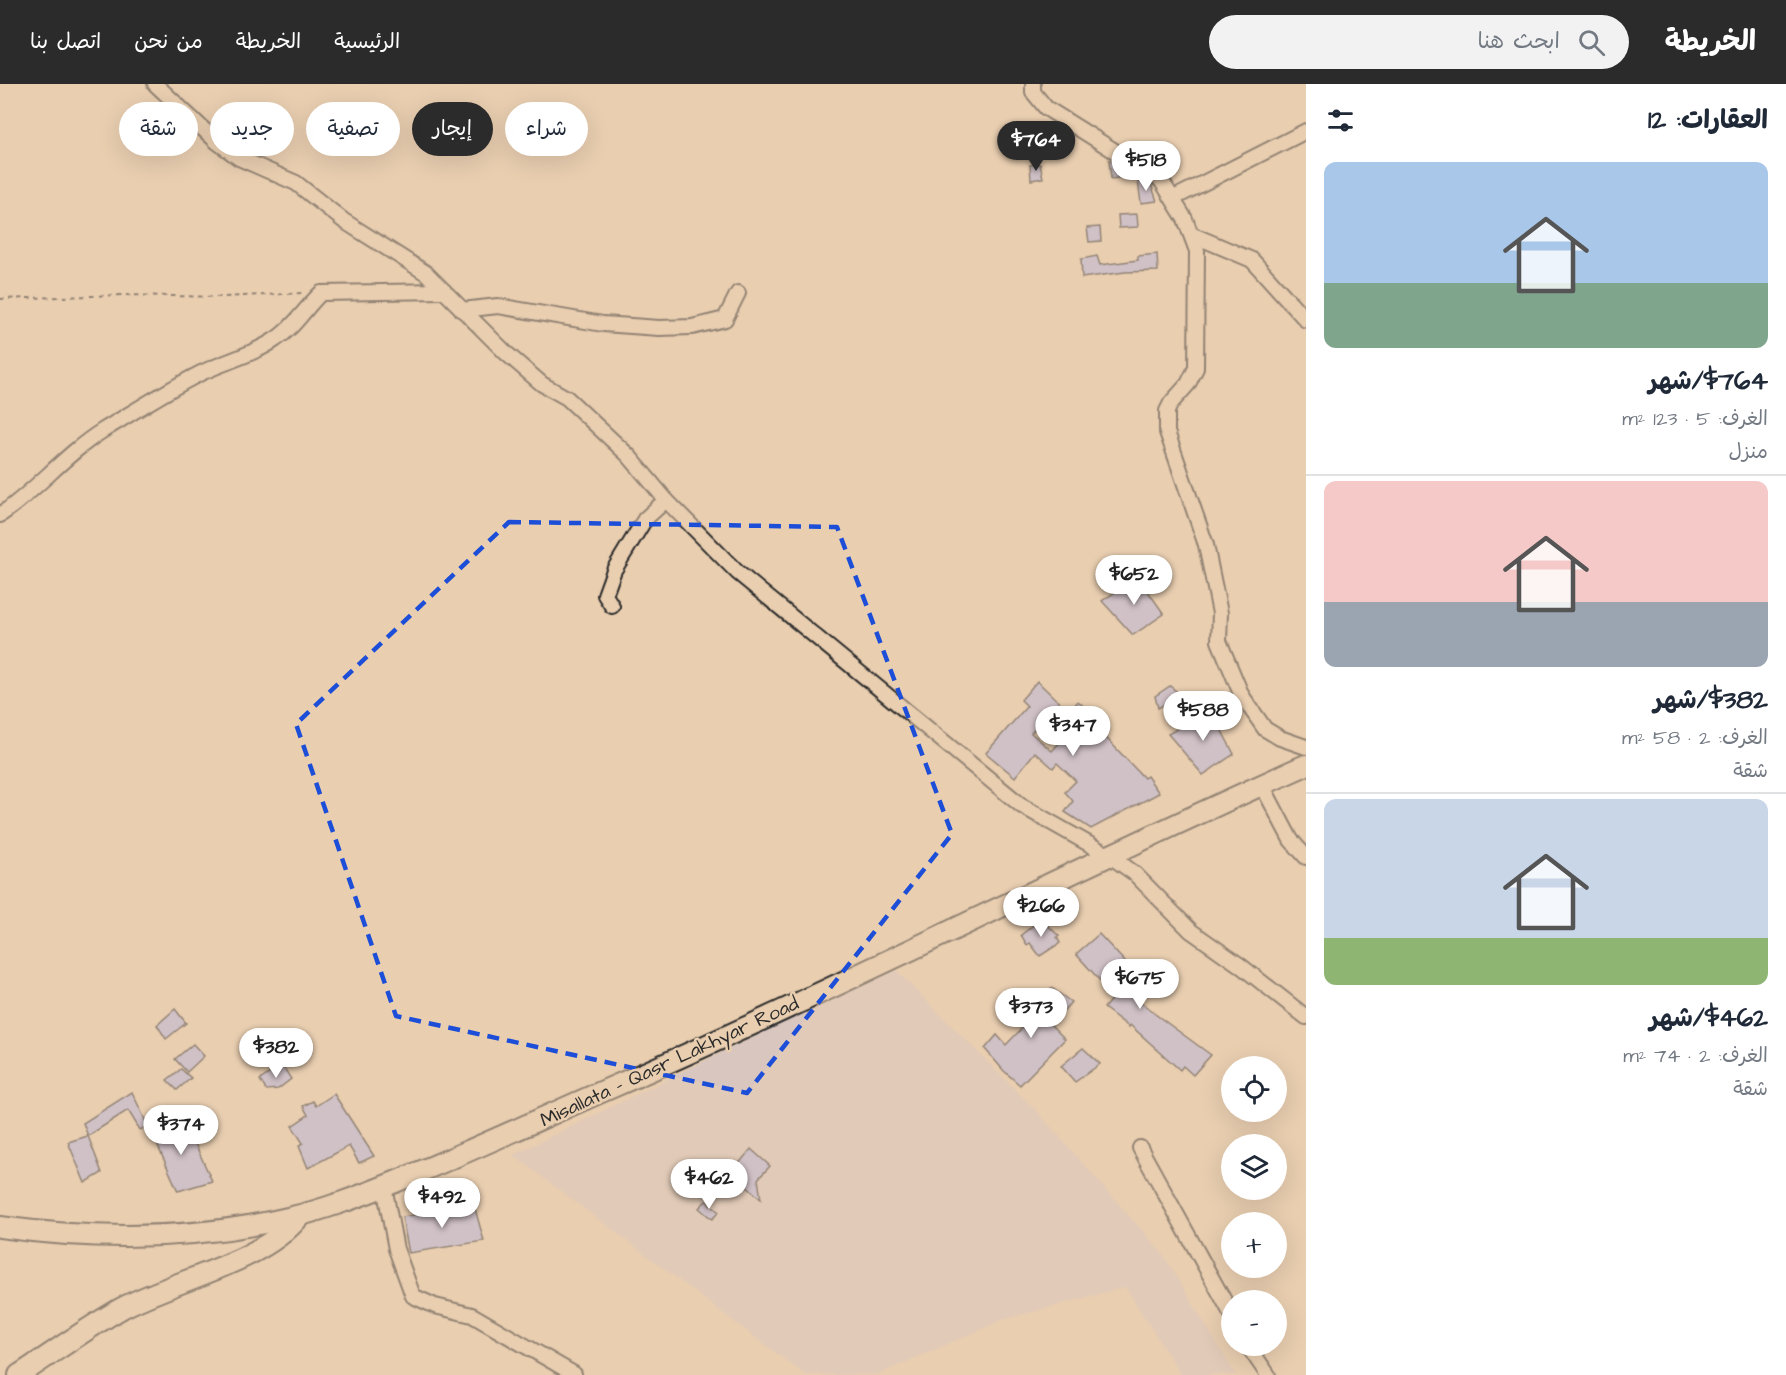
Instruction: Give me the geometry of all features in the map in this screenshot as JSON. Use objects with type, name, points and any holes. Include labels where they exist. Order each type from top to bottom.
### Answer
[{"type":"main road","name":"Misallata - Qasr Lakhyar Road","points":[[0,1227],[130,1236],[238,1228],[300,1215],[384,1186],[479,1148],[650,1072],[1306,765]]},
{"type":"main road","points":[[19,1375],[123,1308],[244,1256],[290,1229],[300,1215]]},
{"type":"street","points":[[155,84],[216,141],[239,158],[296,183],[344,221],[426,273],[525,369],[582,412],[629,456],[666,500],[737,572],[1015,801],[1110,856],[1134,873],[1191,931],[1241,966],[1306,1017]]},
{"type":"street","points":[[1033,84],[1033,92],[1046,108],[1161,180],[1174,198],[1193,235],[1198,274],[1196,368],[1188,384],[1167,411],[1167,432],[1206,545],[1220,614],[1219,641],[1232,677],[1265,729],[1280,738],[1306,747]]},
{"type":"street","points":[[1174,198],[1306,131]]},
{"type":"street","points":[[1193,235],[1252,260],[1306,320]]},
{"type":"street","points":[[0,516],[20,501],[69,454],[102,431],[180,384],[218,365],[242,358],[277,339],[289,330],[321,293],[444,291]]},
{"type":"street","points":[[462,310],[498,306],[623,326],[684,328],[725,319],[738,293]]},
{"type":"street","points":[[612,606],[605,595],[614,570],[645,519],[666,500]]},
{"type":"street","points":[[1262,785],[1291,840],[1306,857]]},
{"type":"street","points":[[1140,1148],[1221,1295]]},
{"type":"street","points":[[384,1186],[396,1249],[413,1296],[435,1306],[472,1315],[574,1374]]},
{"type":"street","points":[[1255,1356],[1268,1375]]},
{"type":"path","points":[[0,299],[321,293]]},
{"type":"highlighted area","points":[[509,522],[837,527],[952,834],[747,1093],[396,1016],[296,724]]},
{"type":"shaded area","points":[[894,968],[1034,1108],[1163,1254],[1221,1350],[1221,1356],[1225,1356],[1236,1375],[1181,1375],[1125,1287],[1003,1320],[877,1375],[805,1375],[513,1155]]},
{"type":"building","points":[[1109,160],[1131,172],[1131,176],[1111,179]]},
{"type":"building","points":[[1040,164],[1043,178],[1031,180],[1030,165]]},
{"type":"building","points":[[1144,180],[1151,184],[1157,201],[1141,203],[1138,181]]},
{"type":"building","points":[[1137,214],[1138,227],[1119,228],[1118,215]]},
{"type":"building","points":[[1100,227],[1101,241],[1089,242],[1087,228]]},
{"type":"building","points":[[1157,254],[1158,271],[1125,272],[1082,278],[1081,259],[1097,256],[1100,265],[1138,260],[1138,256]]},
{"type":"building","points":[[1138,577],[1164,614],[1133,635],[1102,601]]},
{"type":"building","points":[[1037,681],[1069,712],[1078,701],[1099,721],[1095,726],[1144,778],[1147,776],[1159,793],[1091,829],[1065,812],[1073,801],[1065,792],[1076,781],[1057,763],[1053,768],[1035,752],[1015,777],[986,753],[1027,706],[1021,700]],"holes":[[[1048,715],[1069,732],[1052,751],[1031,733]]]},
{"type":"building","points":[[1170,686],[1181,695],[1158,708],[1155,696]]},
{"type":"building","points":[[1211,710],[1234,754],[1203,775],[1168,734]]},
{"type":"building","points":[[1041,919],[1059,936],[1057,937],[1060,943],[1040,956],[1030,943],[1027,945],[1021,935]]},
{"type":"building","points":[[1099,934],[1126,963],[1111,977],[1155,1014],[1211,1055],[1193,1075],[1183,1066],[1180,1070],[1130,1025],[1129,1027],[1104,1008],[1114,996],[1076,954]]},
{"type":"building","points":[[1052,988],[1071,1002],[1051,1025],[1065,1039],[1020,1085],[985,1049],[997,1035],[1006,1045],[1025,1025],[1020,1022]]},
{"type":"building","points":[[175,1009],[186,1023],[166,1039],[157,1025]]},
{"type":"building","points":[[193,1044],[204,1056],[187,1072],[175,1059]]},
{"type":"building","points":[[1083,1048],[1100,1064],[1075,1082],[1061,1066]]},
{"type":"building","points":[[282,1065],[291,1079],[278,1089],[266,1090],[260,1080]]},
{"type":"building","points":[[181,1069],[191,1078],[177,1090],[167,1080]]},
{"type":"building","points":[[132,1092],[148,1126],[140,1130],[128,1110],[88,1136],[83,1123]]},
{"type":"building","points":[[334,1094],[374,1156],[359,1163],[349,1146],[308,1168],[299,1146],[303,1143],[292,1126],[308,1115],[303,1106],[313,1101],[316,1106]]},
{"type":"building","points":[[179,1119],[182,1128],[187,1126],[212,1181],[178,1191],[152,1133]]},
{"type":"building","points":[[88,1136],[102,1173],[85,1183],[68,1142]]},
{"type":"building","points":[[751,1149],[770,1166],[758,1179],[761,1199],[731,1173]]},
{"type":"building","points":[[706,1201],[719,1212],[712,1219],[699,1208]]},
{"type":"building","points":[[450,1205],[451,1209],[474,1205],[484,1241],[409,1253],[402,1217],[424,1213],[428,1206],[432,1211]]}]
